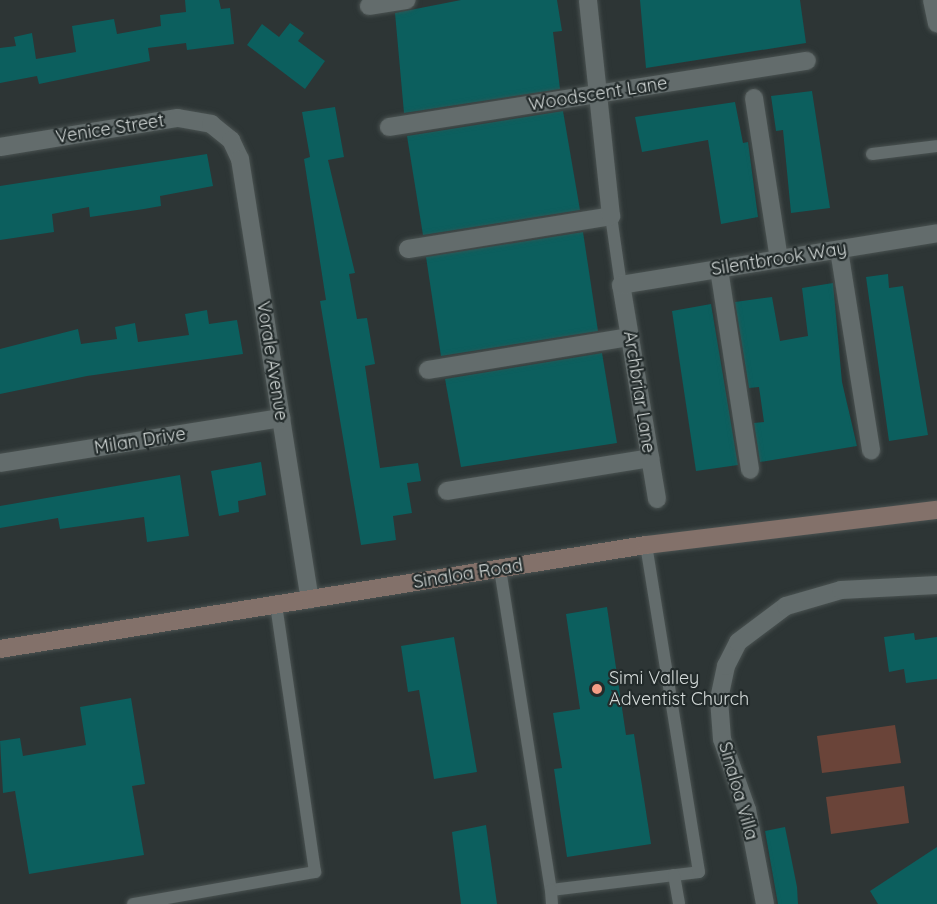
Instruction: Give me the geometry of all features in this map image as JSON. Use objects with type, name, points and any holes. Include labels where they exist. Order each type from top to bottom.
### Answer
[{"type":"street","points":[[369,6],[407,0]]},
{"type":"street","points":[[408,249],[611,216],[596,94],[588,0]]},
{"type":"street","points":[[932,0],[937,23]]},
{"type":"street","name":"Woodscent Lane","points":[[389,127],[807,61]]},
{"type":"street","points":[[754,98],[780,260]]},
{"type":"street","name":"Venice Street","points":[[0,147],[178,118],[195,118],[218,130]]},
{"type":"street","name":"Vorale Avenue","points":[[218,130],[231,140],[240,159],[310,599]]},
{"type":"street","name":"Silentbrook Way","points":[[621,285],[937,233]]},
{"type":"street","points":[[839,250],[871,450]]},
{"type":"street","points":[[718,269],[750,470]]},
{"type":"street","name":"Archbriar Lane","points":[[621,285],[657,499]]},
{"type":"street","points":[[428,370],[630,337]]},
{"type":"street","name":"Milan Drive","points":[[0,464],[281,418]]},
{"type":"street","points":[[447,491],[650,458]]},
{"type":"street","name":"Sinaloa Road","points":[[0,649],[646,545],[937,510]]},
{"type":"street","name":"Sinaloa Villa","points":[[765,904],[747,810],[722,739],[718,699],[726,666],[738,642],[786,606],[841,590],[937,585]]},
{"type":"lane","points":[[872,154],[937,146]]},
{"type":"lane","points":[[611,216],[621,285]]},
{"type":"lane","points":[[551,891],[699,872],[646,545]]},
{"type":"lane","points":[[500,569],[552,904]]},
{"type":"lane","points":[[133,904],[315,872],[276,605]]},
{"type":"lane","points":[[674,875],[679,904]]},
{"type":"shaded area","points":[[895,725],[901,763],[822,773],[817,736]]},
{"type":"shaded area","points":[[904,786],[909,823],[831,834],[826,797]]},
{"type":"building","points":[[185,0],[219,0],[221,9],[230,8],[234,44],[187,50],[186,43],[148,48],[150,61],[39,84],[37,76],[0,83],[0,48],[16,46],[14,37],[32,33],[36,59],[76,52],[72,26],[114,19],[117,34],[161,26],[160,15],[186,12]]},
{"type":"building","points":[[461,0],[557,0],[562,31],[553,32],[560,89],[404,113],[395,13]]},
{"type":"building","points":[[640,0],[800,0],[806,43],[646,68]]},
{"type":"building","points":[[290,23],[304,33],[298,41],[325,61],[305,89],[247,45],[262,24],[279,37]]},
{"type":"building","points":[[812,91],[830,208],[791,213],[783,130],[776,131],[771,96]]},
{"type":"building","points":[[735,102],[743,143],[748,142],[758,217],[721,224],[708,140],[642,152],[635,117]]},
{"type":"building","points":[[335,107],[344,157],[328,160],[355,273],[349,274],[357,319],[367,318],[375,364],[365,366],[380,468],[418,463],[421,481],[407,483],[412,513],[393,516],[396,540],[361,545],[320,301],[326,300],[304,159],[310,157],[302,112]]},
{"type":"building","points":[[563,111],[580,210],[423,235],[407,136]]},
{"type":"building","points":[[207,154],[213,186],[160,196],[161,206],[144,209],[90,217],[89,207],[52,214],[54,232],[0,240],[0,186]]},
{"type":"building","points":[[583,232],[598,331],[441,356],[426,257]]},
{"type":"building","points":[[888,274],[889,288],[903,286],[928,435],[889,441],[866,277]]},
{"type":"building","points":[[833,283],[842,382],[857,446],[760,462],[754,423],[764,422],[759,387],[749,388],[735,302],[772,297],[780,341],[808,336],[802,288]]},
{"type":"building","points":[[711,304],[738,465],[696,471],[672,311]]},
{"type":"building","points":[[207,310],[209,324],[237,320],[243,354],[87,376],[0,394],[0,349],[78,329],[81,344],[117,339],[115,327],[135,323],[138,342],[189,335],[185,314]]},
{"type":"building","points":[[602,353],[617,443],[461,467],[445,379]]},
{"type":"building","points":[[261,462],[266,495],[238,501],[239,512],[219,516],[211,471]]},
{"type":"building","points":[[180,475],[189,536],[147,542],[144,517],[60,529],[58,518],[0,528],[0,506]]},
{"type":"building","points":[[607,607],[626,735],[634,734],[651,844],[567,857],[554,769],[562,768],[553,713],[580,709],[566,614]]},
{"type":"building","points":[[914,633],[915,640],[937,637],[937,679],[906,683],[904,669],[889,672],[884,637]]},
{"type":"building","points":[[454,637],[477,772],[434,779],[419,690],[408,692],[401,646]]},
{"type":"building","points":[[131,698],[145,784],[132,786],[144,855],[29,874],[15,791],[3,793],[0,741],[20,738],[23,756],[86,745],[80,707]]},
{"type":"building","points":[[486,825],[497,904],[461,904],[452,832]]},
{"type":"building","points":[[785,827],[797,887],[798,904],[778,904],[765,831]]},
{"type":"building","points":[[937,847],[937,904],[878,904],[870,891]]},
{"type":"place","name":"Simi Valley Adventist Church","points":[[597,689]]}]
